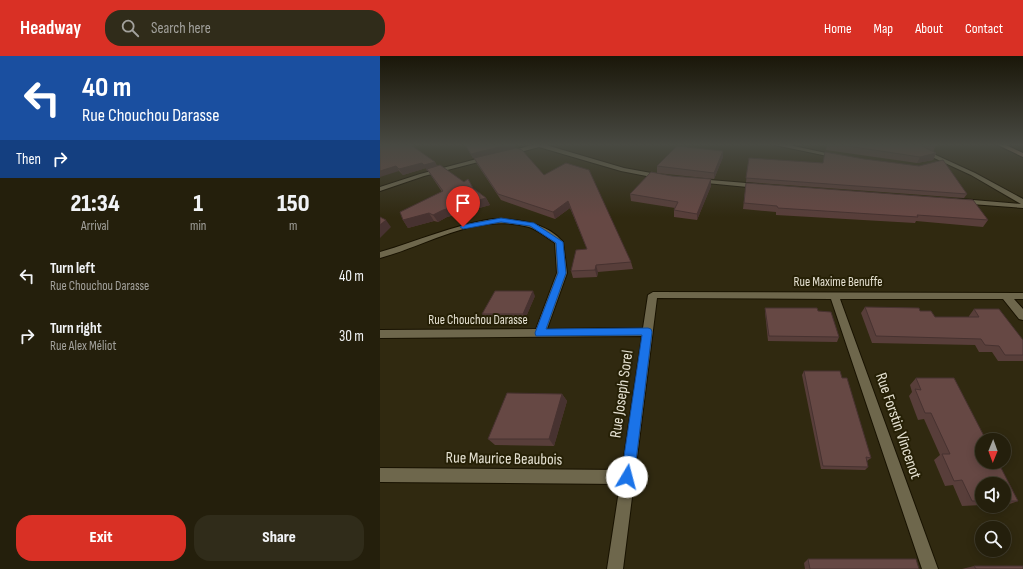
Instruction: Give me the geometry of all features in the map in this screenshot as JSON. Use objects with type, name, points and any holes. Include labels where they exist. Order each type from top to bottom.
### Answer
[{"type":"street","points":[[380,189],[445,169]]},
{"type":"street","points":[[619,169],[673,179]]},
{"type":"street","points":[[956,169],[992,195],[1023,206]]},
{"type":"street","points":[[688,180],[765,187]]},
{"type":"street","points":[[953,200],[992,195],[1023,202]]},
{"type":"street","points":[[380,255],[471,226],[501,220],[532,225],[560,242],[562,273],[540,333]]},
{"type":"street","name":"Rue Maxime Benuffe","points":[[653,295],[1023,296]]},
{"type":"street","name":"Rue Joseph Sorel","points":[[615,569],[653,295]]},
{"type":"street","name":"Rue Forstin Vincenot","points":[[834,295],[930,569]]},
{"type":"street","points":[[1006,296],[1023,316]]},
{"type":"street","name":"Rue Chouchou Darasse","points":[[380,334],[648,332]]},
{"type":"street","name":"Rue Maurice Beaubois","points":[[380,475],[627,477]]},
{"type":"building","points":[[427,169],[446,169],[464,182],[468,179],[473,188],[486,198],[443,210],[433,215],[429,213],[403,220],[400,212],[443,191]]},
{"type":"building","points":[[481,169],[539,169],[544,175],[555,169],[589,170],[631,262],[596,265],[595,270],[571,271],[576,250],[587,249],[568,201],[553,212],[498,194]]},
{"type":"building","points":[[681,169],[716,169],[714,173]]},
{"type":"building","points":[[747,169],[949,169],[967,194],[746,178]]},
{"type":"building","points":[[651,172],[672,176],[711,179],[697,214],[674,210],[678,202],[630,194]]},
{"type":"building","points":[[746,183],[973,200],[988,220],[778,208],[777,206],[744,203]]},
{"type":"building","points":[[380,217],[386,220],[380,225]]},
{"type":"building","points":[[495,291],[533,291],[523,314],[482,314]]},
{"type":"building","points":[[865,307],[919,308],[920,311],[931,311],[935,317],[979,317],[974,309],[999,309],[1023,340],[1023,355],[1005,355],[999,346],[985,345],[981,339],[876,336]]},
{"type":"building","points":[[765,308],[817,308],[818,311],[831,312],[839,337],[769,336]]},
{"type":"building","points":[[804,371],[840,371],[842,378],[847,378],[871,458],[866,457],[868,467],[823,466]]},
{"type":"building","points":[[916,378],[954,378],[982,433],[975,433],[975,469],[1002,469],[1006,477],[975,477],[975,501],[972,501],[962,480],[954,481],[942,454],[950,454],[931,413],[925,413],[915,389],[921,390]]},
{"type":"building","points":[[507,393],[562,394],[549,439],[488,439]]},
{"type":"building","points":[[1011,487],[1018,501],[1011,501]]},
{"type":"building","points":[[808,559],[916,559],[919,569],[810,569]]},
{"type":"building","points":[[974,566],[1023,566],[1023,569],[976,569]]},
{"type":"route","points":[[463,227],[501,220],[532,225],[560,242],[562,273],[540,333],[648,332],[627,477]]}]
